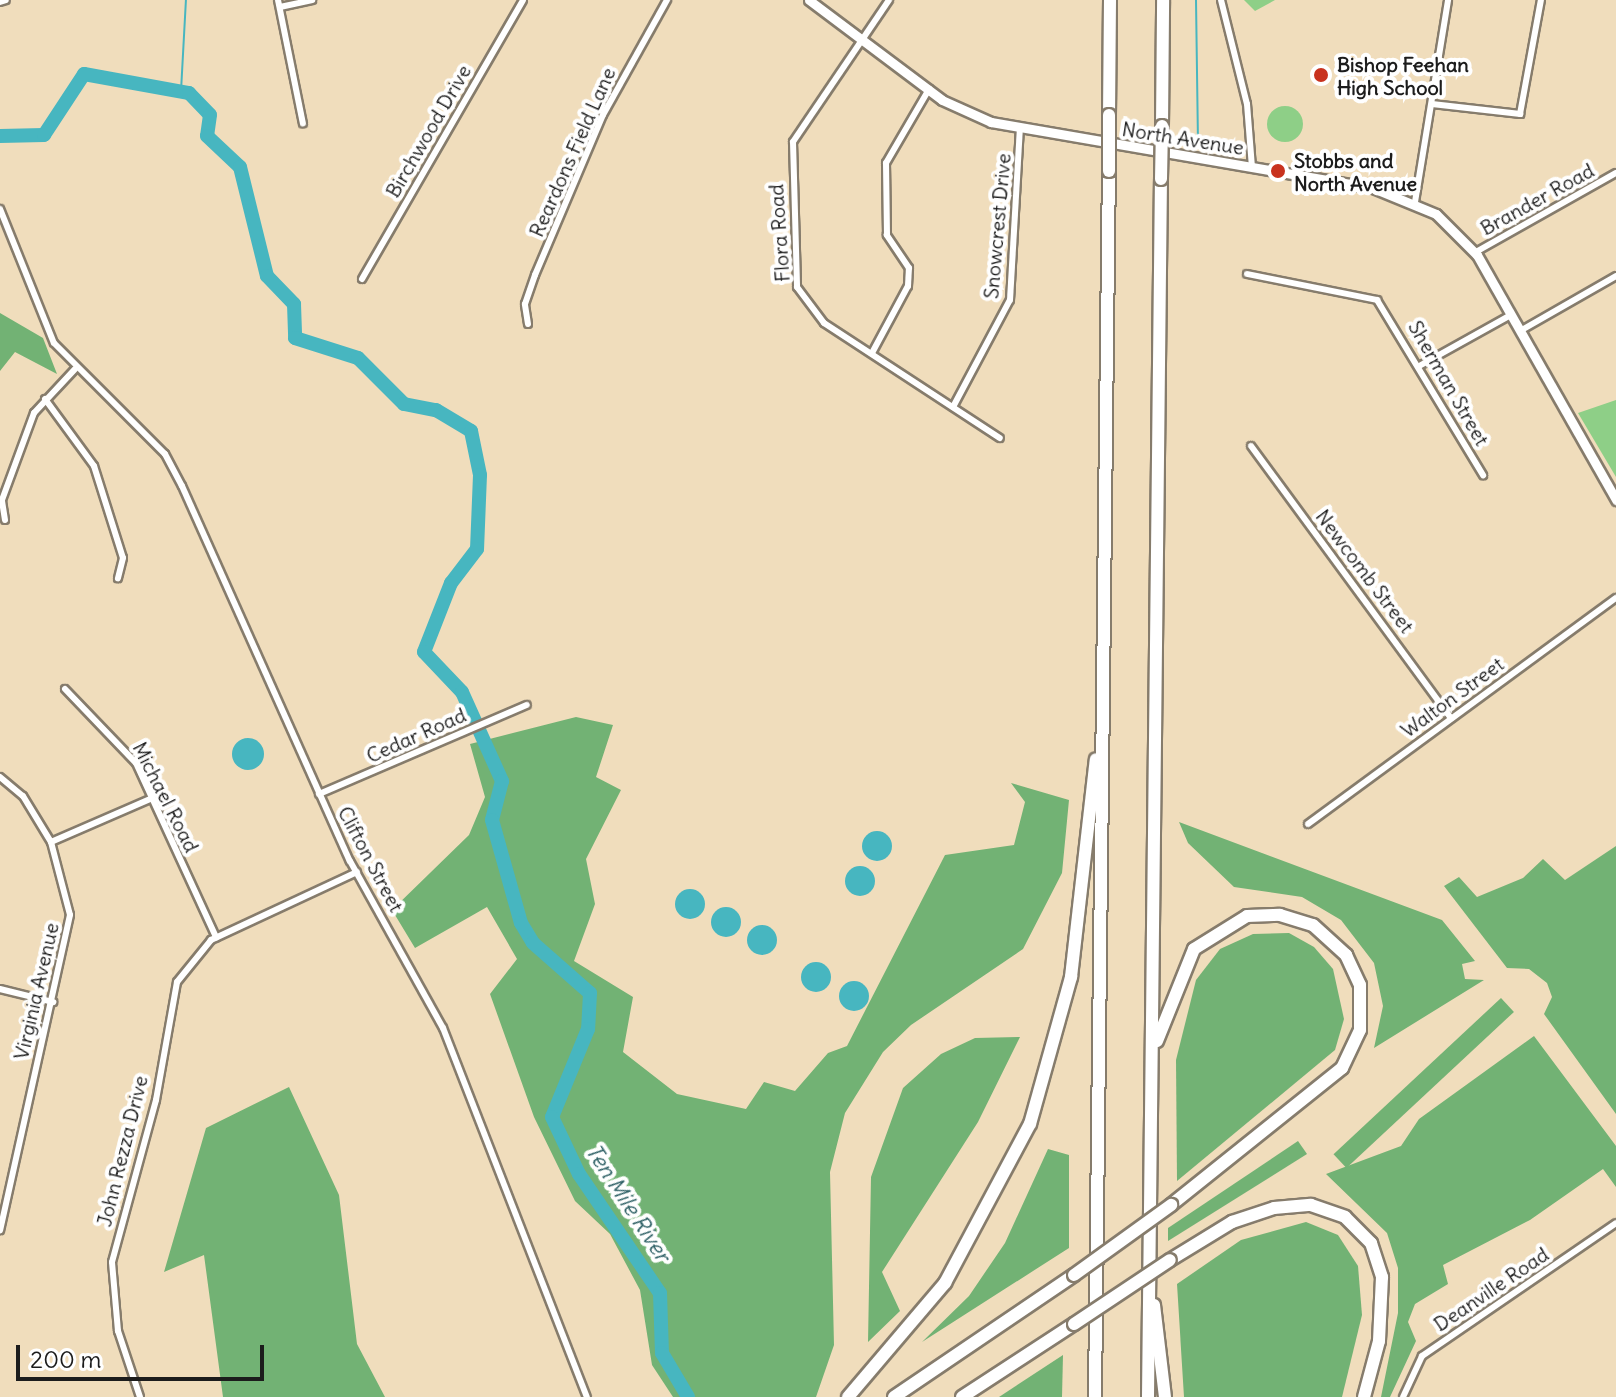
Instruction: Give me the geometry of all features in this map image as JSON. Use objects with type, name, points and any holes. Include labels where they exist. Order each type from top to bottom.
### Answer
[{"type":"highway","points":[[1095,1397],[1110,0]]},
{"type":"highway","points":[[1148,1397],[1163,0]]},
{"type":"highway","points":[[848,1397],[962,1258],[1030,1124],[1071,977],[1102,729]]},
{"type":"highway","points":[[894,1397],[1171,1205],[1342,1068],[1362,1019],[1352,965],[1331,938],[1302,920],[1269,914],[1227,923],[1182,967],[1152,1059]]},
{"type":"highway","points":[[962,1397],[1232,1222],[1274,1208],[1311,1205],[1345,1217],[1371,1243],[1382,1277],[1379,1341],[1364,1397]]},
{"type":"highway","points":[[1149,1278],[1165,1397]]},
{"type":"main road","name":"North Avenue","points":[[809,0],[929,89],[976,117],[1020,129],[1252,168],[1415,202],[1474,253],[1616,500]]},
{"type":"street","points":[[0,2],[6,0]]},
{"type":"street","points":[[303,124],[279,4],[312,0]]},
{"type":"street","name":"Birchwood Drive","points":[[362,279],[523,0]]},
{"type":"street","name":"Reardons Field Lane","points":[[528,324],[525,304],[586,154],[667,0]]},
{"type":"street","name":"Flora Road","points":[[889,0],[798,130],[792,192],[803,302],[872,353],[1000,438]]},
{"type":"street","points":[[1221,0],[1247,104],[1252,168]]},
{"type":"street","points":[[1415,202],[1448,0]]},
{"type":"street","points":[[1432,104],[1520,114],[1541,0]]},
{"type":"street","points":[[872,353],[908,286],[909,268],[887,235],[886,163],[929,89]]},
{"type":"street","name":"Snowcrest Drive","points":[[953,407],[1010,300],[1020,129]]},
{"type":"street","name":"Brander Road","points":[[1474,253],[1616,173]]},
{"type":"street","name":"Clifton Street","points":[[0,209],[54,343],[75,369],[175,471],[319,794],[357,872],[443,1028],[587,1397]]},
{"type":"street","name":"Sherman Street","points":[[1247,274],[1377,300],[1421,365],[1483,475]]},
{"type":"street","points":[[1520,331],[1616,276]]},
{"type":"street","points":[[1421,365],[1511,315]]},
{"type":"street","points":[[5,520],[2,500],[45,399],[75,369]]},
{"type":"street","points":[[45,399],[94,466],[123,558],[118,578]]},
{"type":"street","name":"Newcomb Street","points":[[1251,446],[1451,718]]},
{"type":"street","name":"Walton Street","points":[[1308,824],[1616,598]]},
{"type":"street","name":"Michael Road","points":[[65,689],[113,732],[152,798],[216,937]]},
{"type":"street","name":"Cedar Road","points":[[319,794],[527,705]]},
{"type":"street","name":"Virginia Avenue","points":[[0,777],[23,796],[51,842],[70,915],[0,1230]]},
{"type":"street","points":[[51,842],[152,798]]},
{"type":"street","name":"John Rezza Drive","points":[[140,1397],[118,1331],[112,1262],[156,1100],[167,1011],[190,960],[216,937],[357,872]]},
{"type":"street","points":[[0,989],[53,1002]]},
{"type":"street","name":"Deanville Road","points":[[1403,1397],[1422,1356],[1616,1223]]},
{"type":"green space","points":[[1244,0],[1275,0],[1255,11]]},
{"type":"green space","points":[[1285,106],[1298,111],[1303,124],[1298,137],[1285,142],[1272,137],[1267,124],[1272,111]]},
{"type":"green space","points":[[0,313],[43,338],[57,374],[15,352],[0,371]]},
{"type":"green space","points":[[1616,400],[1616,477],[1578,413]]},
{"type":"green space","points":[[576,717],[613,725],[596,777],[621,790],[586,859],[595,904],[574,961],[633,997],[623,1052],[677,1094],[746,1109],[764,1082],[795,1091],[828,1053],[847,1046],[945,855],[1014,845],[1025,802],[1011,783],[1069,800],[1062,873],[1023,949],[911,1025],[883,1052],[845,1113],[830,1172],[834,1345],[816,1397],[673,1397],[652,1365],[640,1290],[610,1234],[575,1201],[534,1117],[490,994],[517,959],[487,907],[415,948],[392,910],[469,835],[485,797],[470,744]]},
{"type":"green space","points":[[1179,822],[1442,920],[1475,961],[1462,964],[1465,979],[1484,980],[1374,1048],[1383,1006],[1374,963],[1341,920],[1302,897],[1234,887],[1188,843]]},
{"type":"green space","points":[[1616,846],[1616,1114],[1544,1014],[1552,997],[1547,983],[1529,969],[1507,968],[1444,886],[1459,877],[1477,897],[1523,878],[1543,859],[1565,880]]},
{"type":"green space","points":[[1289,933],[1314,947],[1333,969],[1344,1019],[1335,1050],[1177,1181],[1176,1060],[1196,980],[1220,949],[1253,934]]},
{"type":"green space","points":[[1501,998],[1514,1012],[1346,1168],[1334,1154]]},
{"type":"green space","points":[[1534,1036],[1616,1146],[1616,1187],[1603,1169],[1530,1220],[1443,1265],[1448,1284],[1415,1304],[1408,1322],[1416,1341],[1390,1397],[1381,1397],[1398,1313],[1398,1268],[1387,1233],[1326,1174],[1401,1146],[1419,1119]]},
{"type":"green space","points":[[1020,1037],[978,1122],[882,1272],[900,1311],[868,1342],[871,1177],[903,1088],[941,1054],[975,1038]]},
{"type":"green space","points":[[289,1087],[339,1195],[357,1344],[385,1397],[223,1397],[204,1255],[164,1272],[206,1128]]},
{"type":"green space","points":[[1298,1141],[1307,1154],[1168,1241],[1168,1228]]},
{"type":"green space","points":[[1048,1149],[1069,1155],[1069,1248],[922,1342],[969,1296],[1005,1243]]},
{"type":"green space","points":[[1306,1222],[1338,1235],[1358,1266],[1362,1315],[1342,1397],[1184,1397],[1177,1284],[1241,1240]]},
{"type":"green space","points":[[1063,1355],[1062,1397],[999,1397]]},
{"type":"water","points":[[248,738],[259,743],[264,754],[259,765],[248,770],[237,765],[232,754],[237,743]]},
{"type":"water","points":[[877,831],[883,832],[891,840],[891,852],[883,860],[877,861],[871,860],[863,852],[862,846],[863,840],[871,832]]},
{"type":"water","points":[[860,866],[866,867],[874,875],[874,887],[866,895],[860,896],[854,895],[846,887],[845,881],[846,875],[854,867]]},
{"type":"water","points":[[690,889],[696,890],[704,898],[704,910],[696,918],[690,919],[684,918],[676,910],[675,904],[676,898],[684,890]]},
{"type":"water","points":[[726,907],[732,908],[740,916],[740,928],[732,936],[726,937],[720,936],[712,928],[711,922],[712,916],[720,908]]},
{"type":"water","points":[[762,925],[768,926],[776,934],[776,946],[768,954],[762,955],[756,954],[748,946],[747,940],[748,934],[756,926]]},
{"type":"water","points":[[816,962],[822,963],[830,971],[830,983],[822,991],[816,992],[810,991],[802,983],[801,977],[802,971],[810,963]]},
{"type":"water","points":[[854,981],[860,982],[868,990],[868,1002],[860,1010],[854,1011],[848,1010],[840,1002],[839,996],[840,990],[848,982]]},
{"type":"waterway","points":[[181,91],[186,0]]},
{"type":"waterway","points":[[1196,0],[1198,137]]},
{"type":"waterway","name":"Ten Mile River","points":[[0,136],[44,135],[84,74],[189,93],[210,115],[207,136],[240,167],[267,276],[294,304],[295,338],[358,358],[404,404],[436,410],[471,431],[480,475],[477,549],[451,583],[424,652],[462,692],[502,781],[492,820],[521,923],[533,943],[590,993],[588,1029],[552,1117],[579,1174],[660,1293],[662,1353],[688,1397]]},
{"type":"place","name":"Bishop Feehan High School","points":[[1321,75]]},
{"type":"place","name":"Stobbs and North Avenue","points":[[1278,171]]}]
